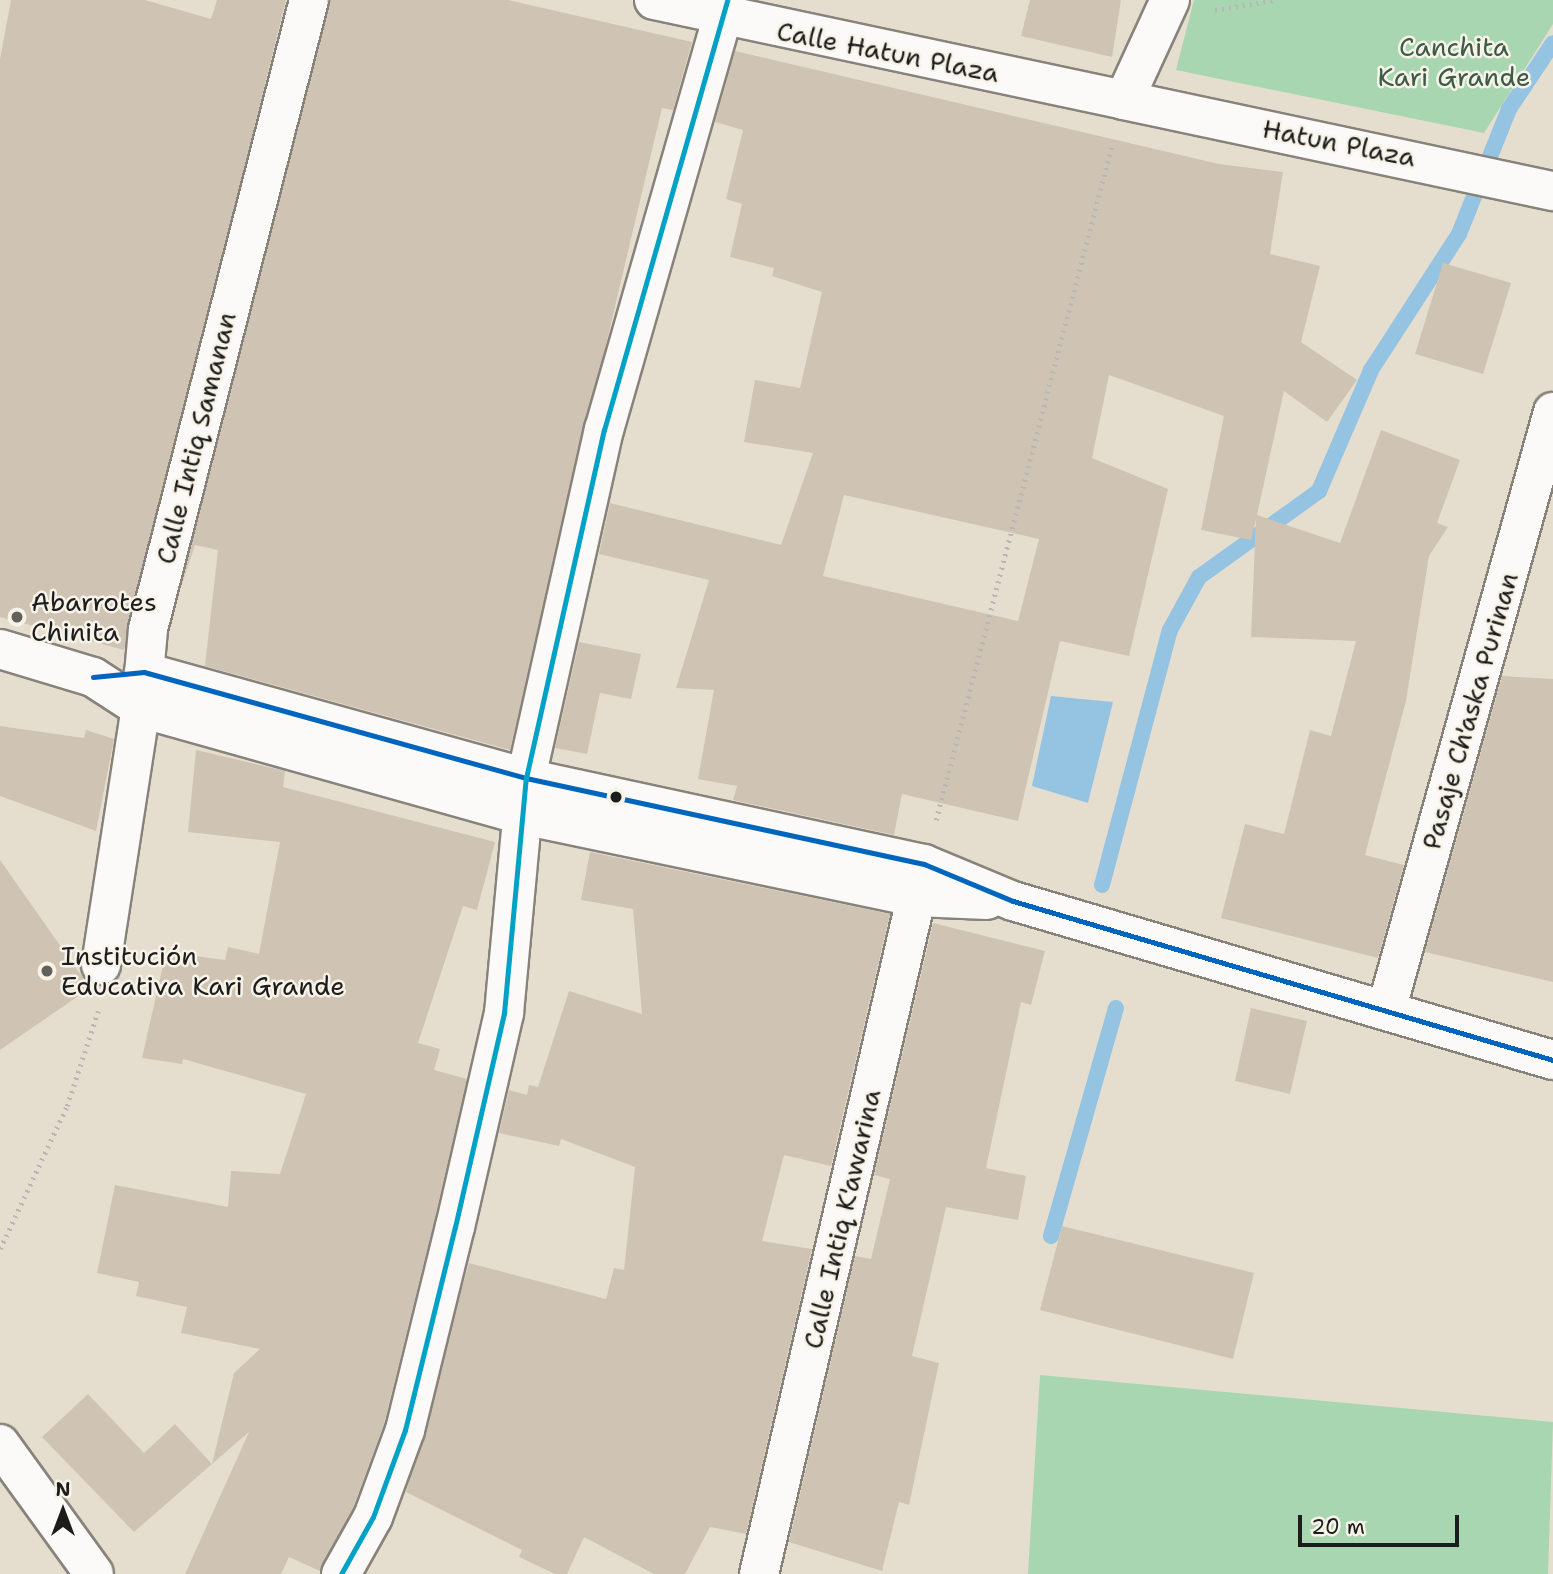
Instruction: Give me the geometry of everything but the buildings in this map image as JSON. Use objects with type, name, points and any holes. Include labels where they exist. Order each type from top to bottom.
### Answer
[{"type":"street","name":"Calle Intiq Samanan","points":[[101,965],[143,690],[148,629],[309,0]]},
{"type":"street","name":"Calle Hatun Plaza","points":[[654,0],[723,9],[1124,100]]},
{"type":"street","points":[[1124,100],[1170,0]]},
{"type":"street","points":[[341,1574],[373,1517],[405,1430],[455,1227],[504,1013],[526,778],[604,430],[723,9]]},
{"type":"street","name":"Hatun Plaza","points":[[1124,100],[1452,166],[1553,191]]},
{"type":"street","name":"Pasaje Ch'aska Purinan","points":[[1386,1011],[1553,412]]},
{"type":"street","points":[[0,649],[143,690],[526,778],[920,881],[1013,901],[1553,1060]]},
{"type":"street","points":[[143,690],[522,815],[920,881]]},
{"type":"street","name":"Calle Intiq K'awarina","points":[[759,1574],[920,881]]},
{"type":"street","points":[[0,1444],[94,1574]]},
{"type":"path","points":[[1228,11],[1275,0]]},
{"type":"path","points":[[920,881],[1124,100]]},
{"type":"path","points":[[0,1249],[87,1057],[101,965]]},
{"type":"green space","name":"Canchita Kari Grande","points":[[1194,0],[1553,0],[1553,24],[1484,133],[1176,70]]},
{"type":"green space","points":[[1040,1375],[1553,1422],[1548,1574],[1028,1574]]},
{"type":"water","points":[[1051,696],[1113,702],[1088,803],[1032,786]]},
{"type":"waterway","points":[[1102,885],[1170,630],[1199,577],[1319,491],[1371,370],[1459,234],[1509,109],[1553,43]]},
{"type":"waterway","points":[[1051,1236],[1116,1008]]},
{"type":"transit line","points":[[341,1574],[373,1517],[405,1430],[455,1227],[504,1013],[526,778],[604,430],[727,0]]},
{"type":"transit line","points":[[93,677],[144,672],[526,778],[924,864],[1013,901],[1553,1060]]},
{"type":"place","name":"Abarrotes Chinita","points":[[17,617]]},
{"type":"place","name":"Institución Educativa Kari Grande","points":[[47,971]]}]
